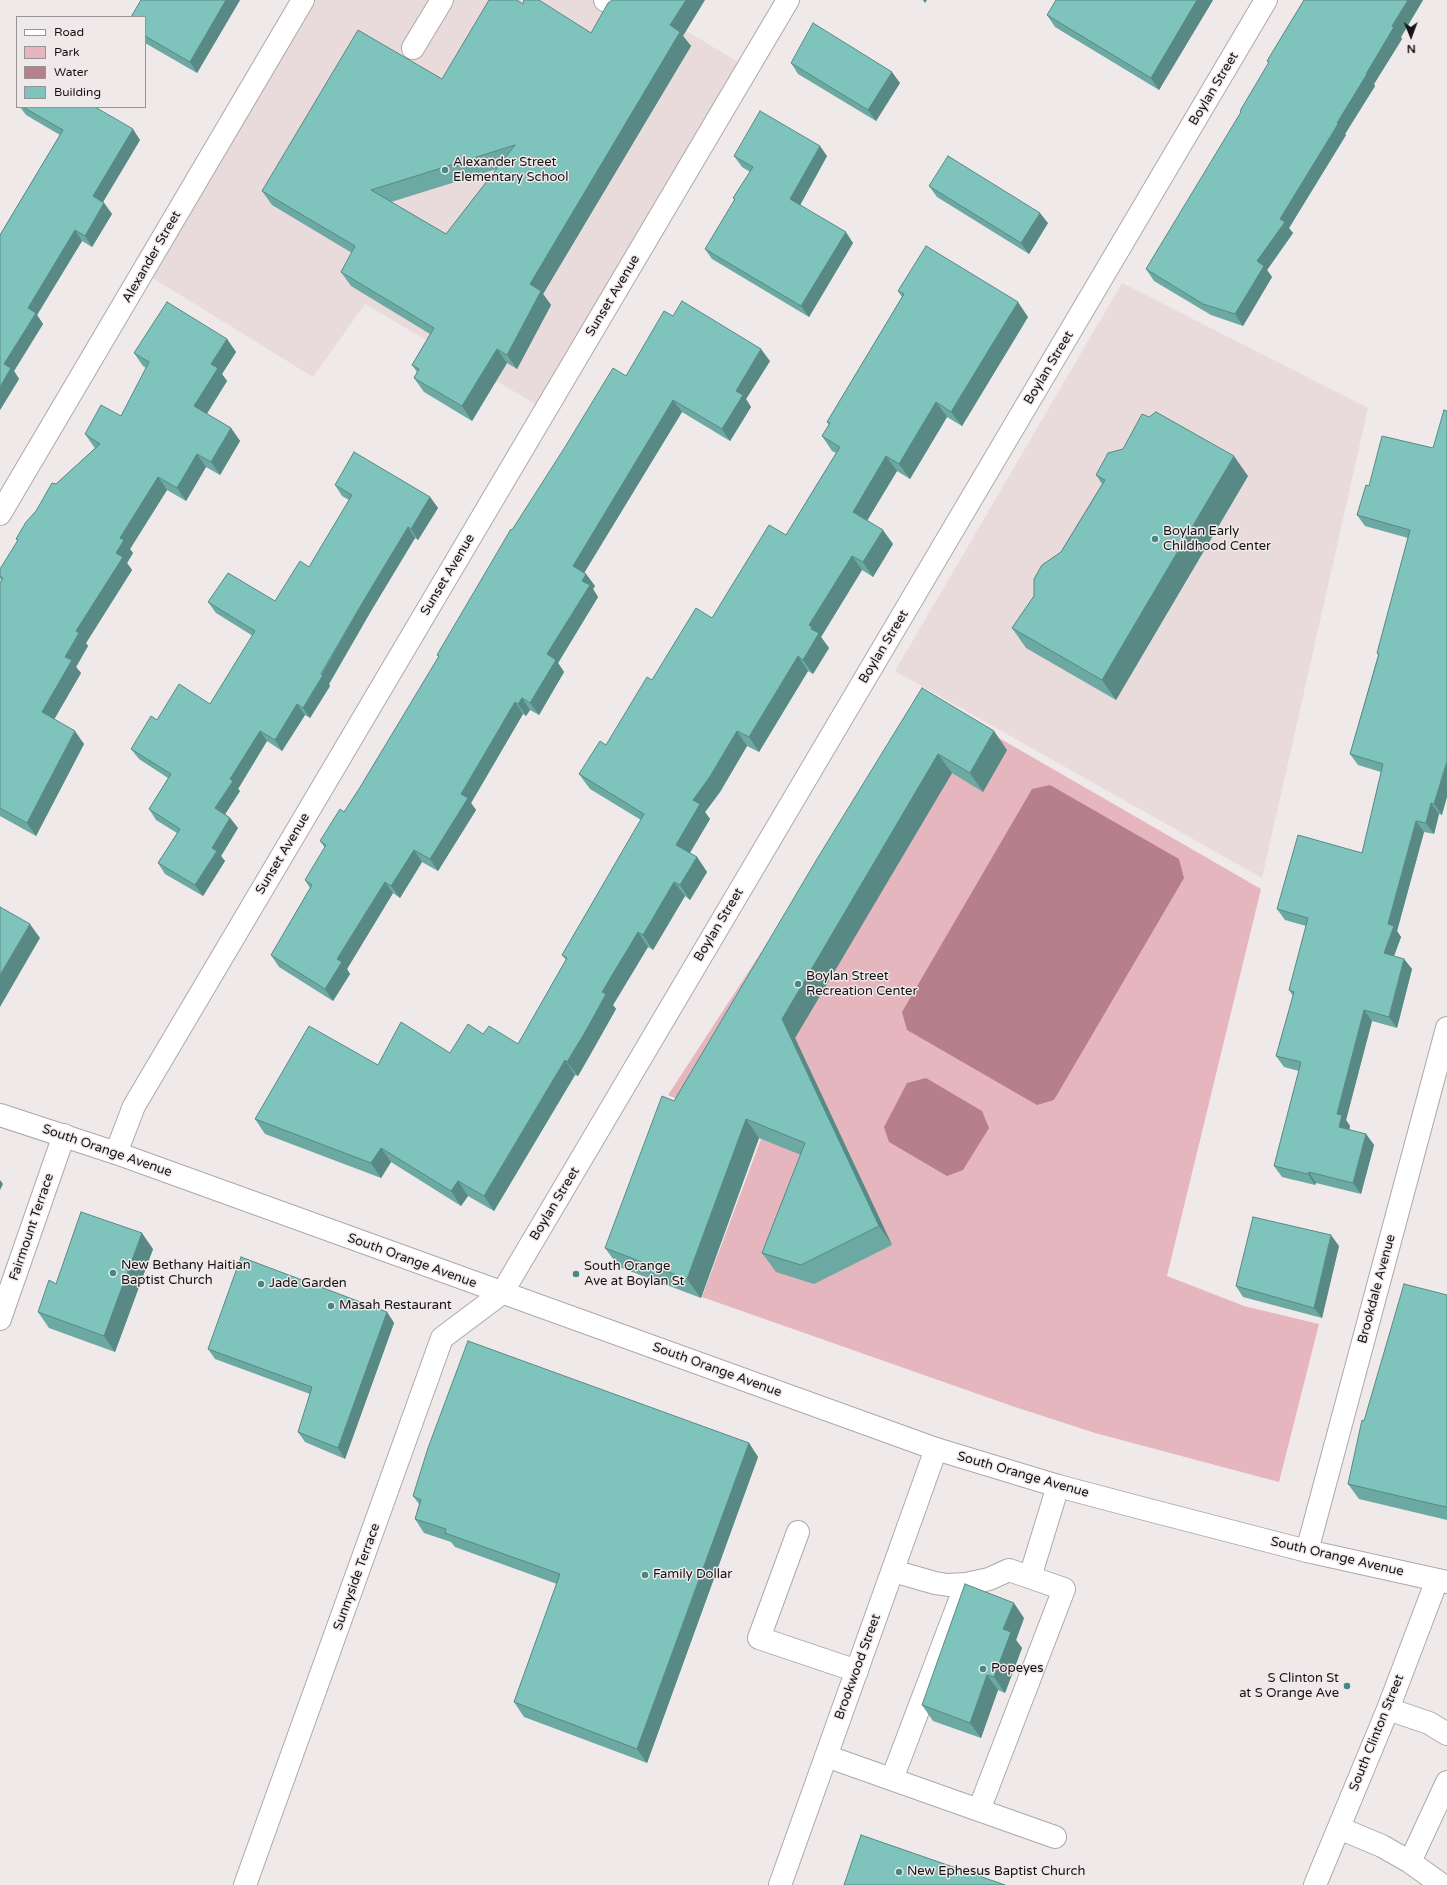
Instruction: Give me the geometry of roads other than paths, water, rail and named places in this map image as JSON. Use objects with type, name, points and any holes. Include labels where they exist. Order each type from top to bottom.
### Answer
[{"type":"street","name":"Alexander Street","points":[[0,514],[303,0]]},
{"type":"street","points":[[413,48],[442,0]]},
{"type":"street","name":"Sunset Avenue","points":[[116,1154],[134,1106],[788,0]]},
{"type":"street","name":"Boylan Street","points":[[502,1293],[1266,0]]},
{"type":"street","name":"Brookdale Avenue","points":[[1307,1551],[1447,1028]]},
{"type":"street","name":"South Orange Avenue","points":[[0,1115],[64,1135],[936,1449],[1058,1486],[1307,1551],[1442,1581]]},
{"type":"street","name":"Fairmount Terrace","points":[[0,1319],[64,1135]]},
{"type":"street","name":"Sunnyside Terrace","points":[[245,1885],[442,1338],[502,1293]]},
{"type":"street","name":"Brookwood Street","points":[[780,1885],[936,1449]]},
{"type":"street","points":[[1030,1577],[1058,1486]]},
{"type":"street","points":[[798,1532],[759,1638],[857,1671]]},
{"type":"street","points":[[893,1570],[948,1585],[966,1584],[989,1579],[1009,1570],[1064,1589],[978,1810]]},
{"type":"street","name":"South Clinton Street","points":[[1315,1885],[1442,1581]]},
{"type":"street","points":[[892,1779],[966,1584]]},
{"type":"street","points":[[1388,1709],[1429,1723],[1447,1734]]},
{"type":"street","points":[[826,1756],[1055,1838]]},
{"type":"street","points":[[1410,1862],[1447,1782]]},
{"type":"street","points":[[1339,1828],[1382,1846],[1410,1862],[1442,1885]]},
{"type":"water","points":[[1050,785],[1179,859],[1184,878],[1054,1100],[1037,1105],[907,1030],[902,1012],[1032,789]]},
{"type":"water","points":[[926,1078],[982,1111],[989,1128],[963,1170],[947,1176],[889,1142],[884,1127],[907,1083]]},
{"type":"place","name":"Alexander Street Elementary School","points":[[445,170]]},
{"type":"place","name":"Boylan Early Childhood Center","points":[[1155,539]]},
{"type":"place","name":"Boylan Street Recreation Center","points":[[798,984]]},
{"type":"place","name":"New Bethany Haitian Baptist Church","points":[[113,1273]]},
{"type":"place","name":"South Orange Ave at Boylan St","points":[[576,1274]]},
{"type":"place","name":"Jade Garden","points":[[261,1284]]},
{"type":"place","name":"Masah Restaurant","points":[[331,1306]]},
{"type":"place","name":"Family Dollar","points":[[645,1575]]},
{"type":"place","name":"Popeyes","points":[[983,1669]]},
{"type":"place","name":"S Clinton St at S Orange Ave","points":[[1347,1686]]},
{"type":"place","name":"New Ephesus Baptist Church","points":[[899,1872]]}]
